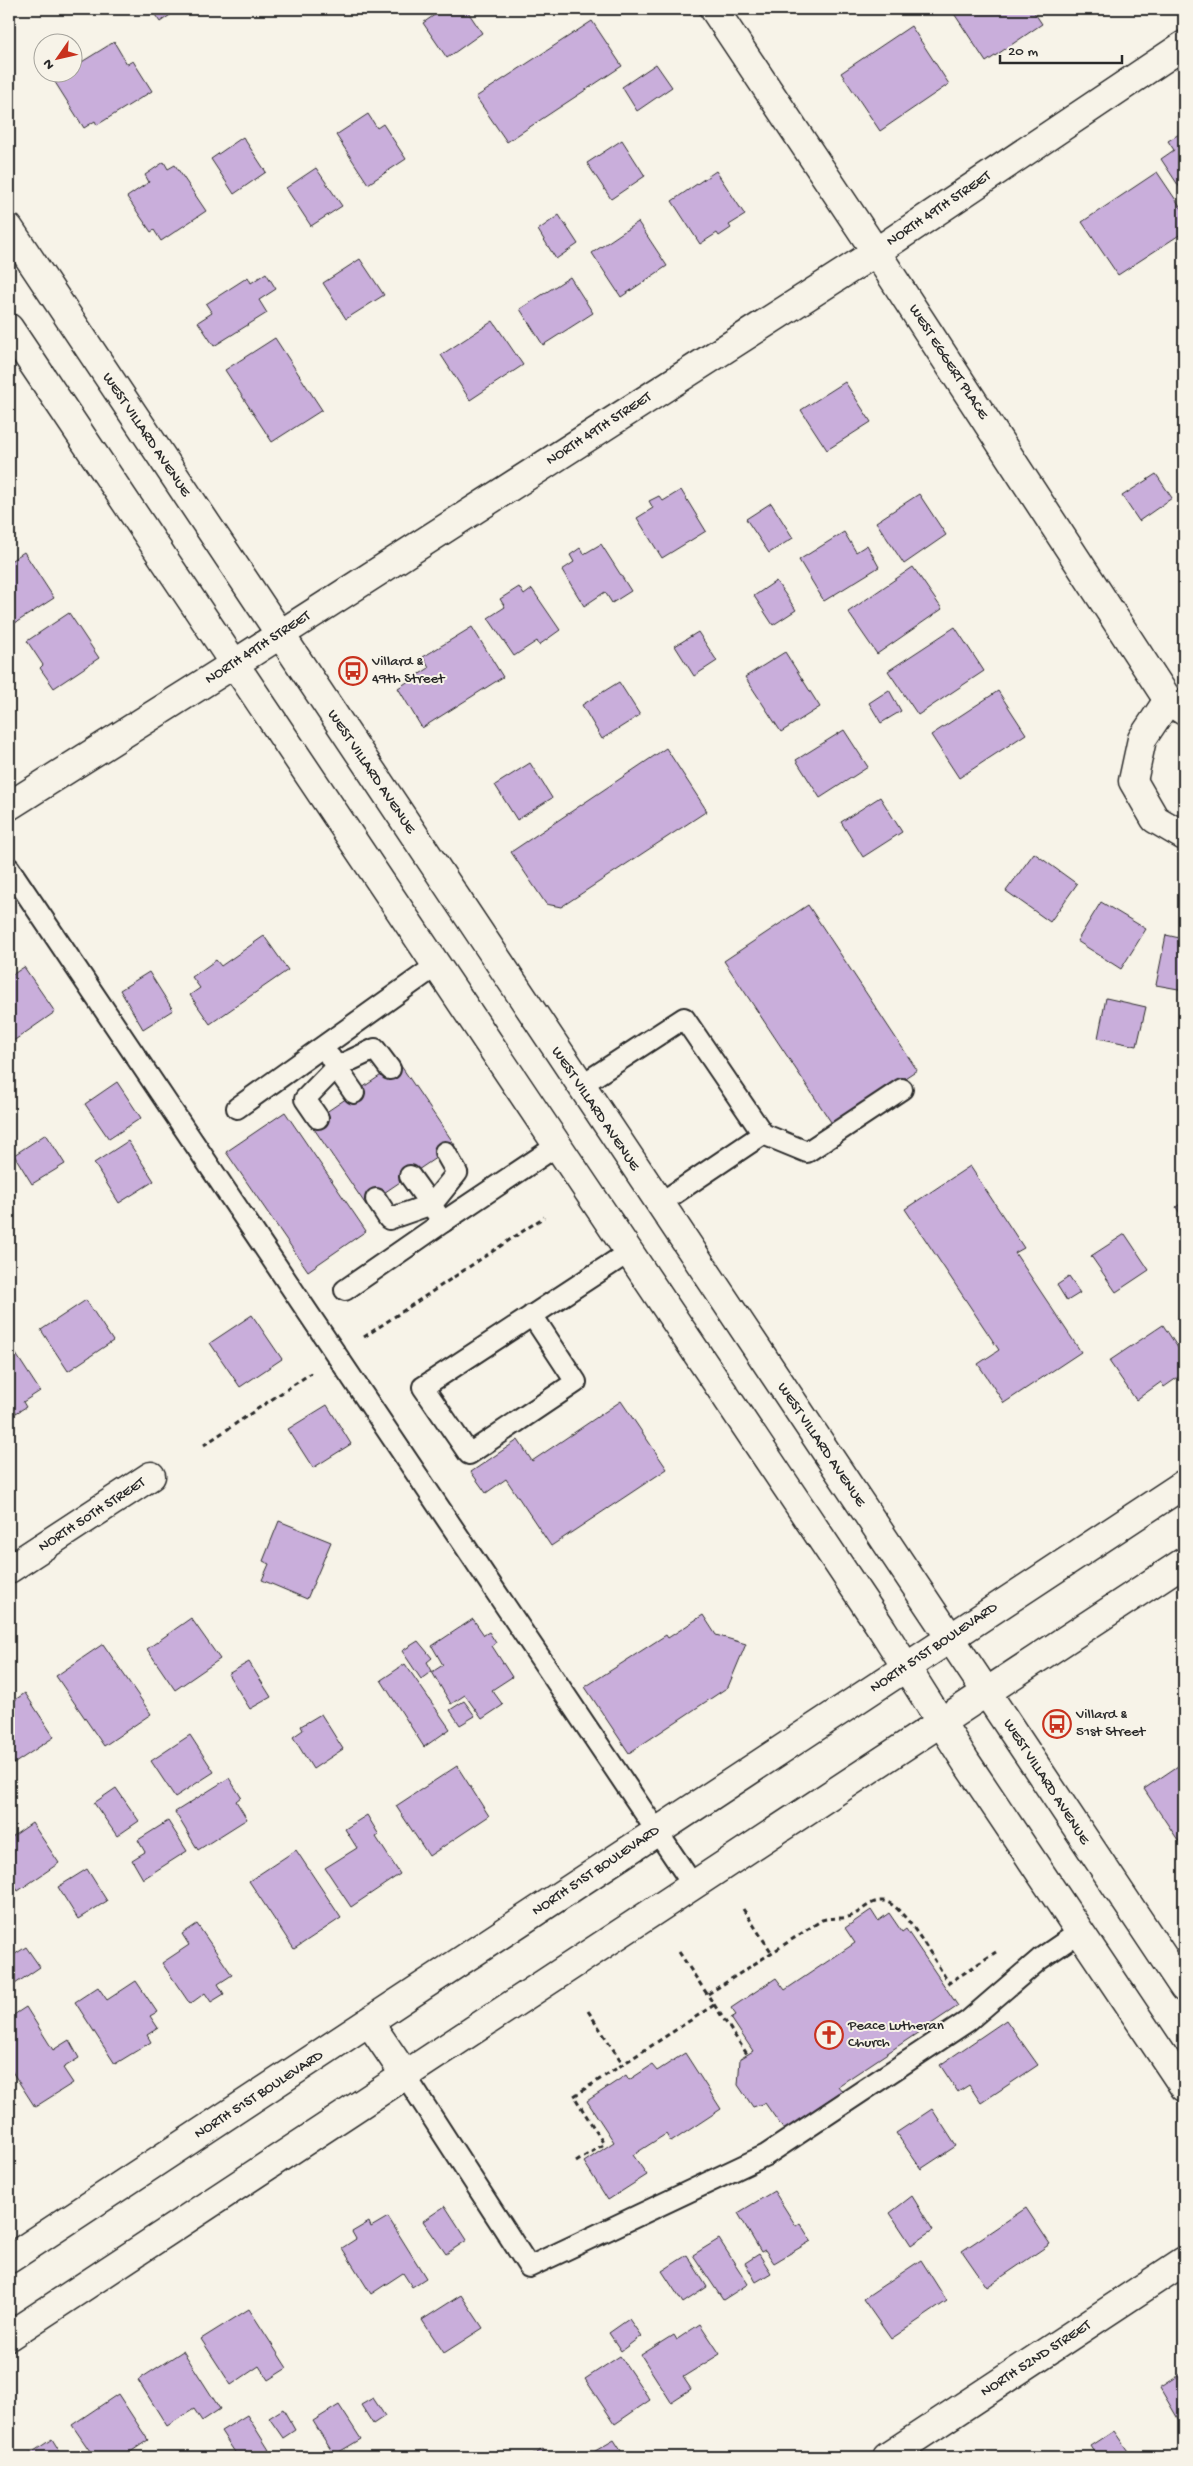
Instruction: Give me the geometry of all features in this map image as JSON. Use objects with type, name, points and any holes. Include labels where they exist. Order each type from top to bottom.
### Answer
[{"type":"street","name":"WEST EGGERT PLACE","points":[[714,9],[1176,706]]},
{"type":"street","name":"NORTH 49TH STREET","points":[[9,806],[876,252],[1184,45]]},
{"type":"street","name":"WEST VILLARD AVENUE","points":[[9,228],[580,1086],[987,1691],[1124,1902],[1184,1988]]},
{"type":"street","points":[[9,328],[882,1629],[941,1722],[1184,2087]]},
{"type":"street","points":[[1176,706],[1142,740],[1133,781],[1155,820],[1184,836]]},
{"type":"street","name":"NORTH 50TH STREET","points":[[9,1569],[151,1476]]},
{"type":"street","name":"NORTH 51ST BOULEVARD","points":[[9,2260],[657,1830],[1184,1484]]},
{"type":"street","points":[[9,2336],[1184,1562]]},
{"type":"street","points":[[369,2022],[405,2075]]},
{"type":"street","name":"NORTH 52ND STREET","points":[[887,2457],[1184,2261]]},
{"type":"lane","points":[[9,868],[693,1885]]},
{"type":"lane","points":[[237,1108],[438,965]]},
{"type":"lane","points":[[580,1086],[684,1018],[763,1134],[807,1152],[902,1089]]},
{"type":"lane","points":[[323,1048],[354,1093]]},
{"type":"lane","points":[[318,1118],[305,1099],[336,1067],[375,1049],[390,1069]]},
{"type":"lane","points":[[659,1204],[763,1134]]},
{"type":"lane","points":[[345,1290],[558,1145]]},
{"type":"lane","points":[[376,1198],[389,1219],[432,1204],[458,1173],[445,1152]]},
{"type":"lane","points":[[410,1176],[432,1204],[443,1222]]},
{"type":"lane","points":[[532,1315],[576,1382],[469,1454],[423,1387],[532,1315],[629,1252]]},
{"type":"lane","points":[[405,2075],[529,2267],[766,2155],[968,2020],[1040,1959],[1081,1931]]},
{"type":"path","points":[[204,1445],[544,1217]]},
{"type":"path","points":[[708,1994],[822,1920],[835,1916],[848,1918],[869,1905],[882,1901],[893,1904],[903,1914],[949,1983],[998,1950]]},
{"type":"path","points":[[743,1909],[772,1953]]},
{"type":"path","points":[[679,1952],[747,2054]]},
{"type":"path","points":[[576,2162],[604,2144],[574,2096],[714,2005]]},
{"type":"path","points":[[588,2011],[623,2064]]},
{"type":"building","points":[[151,9],[179,9],[160,22]]},
{"type":"building","points":[[443,9],[466,9],[482,33],[447,58],[423,23]]},
{"type":"building","points":[[951,9],[1032,9],[1042,24],[986,62]]},
{"type":"building","points":[[592,21],[622,66],[507,142],[476,97]]},
{"type":"building","points":[[911,26],[949,84],[880,131],[841,73]]},
{"type":"building","points":[[114,42],[127,64],[133,61],[152,91],[97,125],[95,121],[84,128],[55,82],[82,82],[82,62]]},
{"type":"building","points":[[656,64],[672,87],[637,111],[622,87]]},
{"type":"building","points":[[368,114],[377,128],[383,124],[406,159],[368,184],[336,135]]},
{"type":"building","points":[[1184,131],[1184,194],[1161,159],[1174,150],[1168,141]]},
{"type":"building","points":[[243,137],[266,172],[234,194],[211,159]]},
{"type":"building","points":[[622,140],[645,176],[611,199],[587,163]]},
{"type":"building","points":[[164,162],[168,169],[175,165],[206,211],[161,241],[154,230],[151,232],[127,197],[149,182],[145,175]]},
{"type":"building","points":[[316,168],[342,206],[311,226],[286,188]]},
{"type":"building","points":[[716,171],[745,215],[729,225],[731,228],[719,236],[717,233],[700,244],[672,201]]},
{"type":"building","points":[[1157,172],[1184,212],[1184,232],[1118,275],[1082,222]]},
{"type":"building","points":[[559,215],[578,244],[556,259],[538,230]]},
{"type":"building","points":[[638,222],[667,266],[621,297],[592,253]]},
{"type":"building","points":[[360,259],[384,295],[346,319],[323,283]]},
{"type":"building","points":[[266,273],[276,289],[259,300],[267,313],[214,346],[198,322],[212,313],[206,304],[248,277],[251,283]]},
{"type":"building","points":[[570,277],[593,313],[543,345],[520,309]]},
{"type":"building","points":[[493,321],[523,365],[470,400],[441,355]]},
{"type":"building","points":[[275,338],[322,410],[272,442],[225,370]]},
{"type":"building","points":[[845,382],[871,422],[827,450],[801,410]]},
{"type":"building","points":[[1156,474],[1172,498],[1139,521],[1122,496]]},
{"type":"building","points":[[681,490],[706,531],[662,558],[637,518],[653,508],[649,501],[659,496],[663,501]]},
{"type":"building","points":[[919,494],[946,535],[904,564],[876,522]]},
{"type":"building","points":[[771,503],[793,538],[769,553],[746,519]]},
{"type":"building","points":[[844,532],[856,552],[867,545],[879,567],[824,601],[799,560]]},
{"type":"building","points":[[601,544],[631,591],[612,603],[605,592],[584,606],[562,570],[574,562],[570,555],[580,548],[584,554]]},
{"type":"building","points":[[24,552],[54,598],[9,627],[9,562]]},
{"type":"building","points":[[913,567],[942,609],[877,654],[848,612]]},
{"type":"building","points":[[776,581],[796,610],[773,625],[754,596]]},
{"type":"building","points":[[519,587],[524,595],[532,589],[560,630],[539,645],[537,641],[514,656],[488,618],[505,607],[500,599]]},
{"type":"building","points":[[69,613],[99,658],[54,688],[40,668],[43,665],[27,641]]},
{"type":"building","points":[[472,627],[503,677],[422,728],[398,688],[429,668],[423,657]]},
{"type":"building","points":[[955,627],[984,671],[918,715],[888,671]]},
{"type":"building","points":[[698,632],[717,661],[694,676],[675,646]]},
{"type":"building","points":[[785,652],[820,707],[781,732],[745,677]]},
{"type":"building","points":[[619,682],[640,715],[602,739],[582,705]]},
{"type":"building","points":[[889,690],[901,711],[881,723],[869,703]]},
{"type":"building","points":[[998,691],[1026,734],[959,778],[931,735]]},
{"type":"building","points":[[844,730],[868,767],[820,798],[796,760]]},
{"type":"building","points":[[666,748],[707,811],[561,907],[546,904],[511,852]]},
{"type":"building","points":[[530,763],[552,798],[517,820],[495,785]]},
{"type":"building","points":[[880,797],[902,832],[863,857],[841,822]]},
{"type":"building","points":[[1034,853],[1077,884],[1050,922],[1006,891]]},
{"type":"building","points":[[1101,902],[1146,929],[1121,969],[1077,941]]},
{"type":"building","points":[[808,905],[917,1070],[833,1125],[724,961]]},
{"type":"building","points":[[1166,935],[1184,939],[1184,990],[1156,985]]},
{"type":"building","points":[[264,936],[288,970],[210,1024],[190,995],[200,988],[192,977],[216,960],[221,966]]},
{"type":"building","points":[[24,967],[55,1012],[9,1044],[9,977]]},
{"type":"building","points":[[149,972],[173,1010],[143,1029],[120,990]]},
{"type":"building","points":[[1106,998],[1146,1007],[1137,1046],[1098,1038]]},
{"type":"building","points":[[399,1063],[455,1145],[366,1205],[310,1123]]},
{"type":"building","points":[[117,1082],[141,1118],[109,1139],[85,1104]]},
{"type":"building","points":[[285,1112],[366,1231],[308,1271],[226,1152]]},
{"type":"building","points":[[46,1134],[65,1164],[32,1184],[14,1155]]},
{"type":"building","points":[[128,1141],[154,1181],[119,1203],[94,1163]]},
{"type":"building","points":[[970,1166],[1024,1248],[1015,1253],[1081,1352],[1004,1403],[978,1364],[999,1350],[905,1209]]},
{"type":"building","points":[[1184,1201],[1184,1220],[1176,1207]]},
{"type":"building","points":[[1125,1234],[1149,1270],[1116,1292],[1091,1256]]},
{"type":"building","points":[[1069,1277],[1080,1293],[1067,1301],[1057,1285]]},
{"type":"building","points":[[86,1300],[113,1341],[68,1371],[41,1330]]},
{"type":"building","points":[[252,1315],[282,1359],[240,1387],[210,1343]]},
{"type":"building","points":[[1163,1325],[1184,1357],[1184,1373],[1164,1387],[1161,1382],[1136,1400],[1109,1361]]},
{"type":"building","points":[[12,1348],[40,1391],[23,1402],[26,1407],[16,1413],[14,1409],[9,1412],[9,1350]]},
{"type":"building","points":[[621,1401],[667,1469],[551,1546],[506,1479],[486,1493],[471,1472],[518,1440],[532,1461]]},
{"type":"building","points":[[327,1405],[351,1444],[313,1468],[288,1429]]},
{"type":"building","points":[[279,1521],[331,1542],[307,1599],[262,1580],[269,1564],[263,1561]]},
{"type":"building","points":[[703,1615],[716,1635],[746,1644],[728,1687],[629,1753],[585,1687],[666,1635],[668,1638]]},
{"type":"building","points":[[191,1618],[220,1659],[175,1690],[147,1649]]},
{"type":"building","points":[[473,1619],[484,1635],[489,1632],[496,1643],[492,1646],[512,1677],[492,1690],[503,1705],[482,1719],[465,1695],[451,1704],[432,1672],[443,1665],[432,1646]]},
{"type":"building","points":[[418,1641],[432,1658],[427,1662],[432,1671],[421,1679],[402,1651]]},
{"type":"building","points":[[103,1644],[151,1714],[104,1746],[56,1676]]},
{"type":"building","points":[[249,1662],[271,1697],[250,1709],[228,1674]]},
{"type":"building","points":[[405,1664],[450,1729],[424,1747],[381,1680]]},
{"type":"building","points":[[25,1693],[54,1737],[9,1767],[9,1704]]},
{"type":"building","points":[[464,1701],[475,1716],[460,1725],[450,1710]]},
{"type":"building","points":[[321,1714],[343,1749],[313,1769],[293,1737],[303,1730],[301,1726]]},
{"type":"building","points":[[190,1735],[214,1772],[175,1797],[151,1761]]},
{"type":"building","points":[[1184,1762],[1184,1849],[1144,1789]]},
{"type":"building","points":[[457,1766],[489,1816],[429,1856],[396,1806]]},
{"type":"building","points":[[229,1778],[241,1797],[236,1801],[247,1819],[198,1850],[175,1812]]},
{"type":"building","points":[[116,1788],[139,1821],[117,1836],[94,1803]]},
{"type":"building","points":[[367,1815],[379,1835],[376,1837],[400,1874],[351,1907],[325,1868],[357,1848],[345,1829]]},
{"type":"building","points":[[168,1821],[187,1851],[143,1879],[132,1860],[145,1852],[138,1840]]},
{"type":"building","points":[[32,1823],[59,1863],[18,1891],[9,1877],[9,1839]]},
{"type":"building","points":[[296,1850],[341,1918],[294,1949],[249,1881]]},
{"type":"building","points":[[87,1869],[107,1901],[78,1919],[58,1887]]},
{"type":"building","name":"Peace Lutheran Church","points":[[871,1910],[878,1921],[889,1913],[902,1932],[906,1929],[958,2006],[838,2086],[842,2091],[784,2130],[765,2103],[753,2107],[738,2085],[740,2059],[753,2051],[731,2018],[736,2015],[731,2008],[776,1978],[785,1990],[855,1943],[845,1928]]},
{"type":"building","points":[[197,1924],[232,1975],[218,1984],[224,1994],[211,2002],[205,1993],[190,2004],[162,1963],[189,1945],[182,1934]]},
{"type":"building","points":[[26,1947],[40,1967],[15,1984],[9,1975],[9,1958]]},
{"type":"building","points":[[136,1981],[157,2012],[150,2016],[158,2028],[147,2035],[151,2042],[115,2064],[75,2002],[98,1987],[107,2000]]},
{"type":"building","points":[[26,2007],[53,2050],[69,2040],[79,2058],[63,2068],[73,2083],[35,2107],[9,2067],[9,2018]]},
{"type":"building","points":[[1006,2020],[1038,2065],[981,2103],[969,2085],[958,2092],[940,2065]]},
{"type":"building","points":[[685,2053],[721,2109],[671,2142],[666,2134],[633,2155],[647,2175],[608,2200],[584,2162],[614,2142],[587,2101],[626,2075],[629,2080],[652,2065],[657,2071]]},
{"type":"building","points":[[932,2109],[956,2146],[921,2169],[896,2133]]},
{"type":"building","points":[[774,2191],[796,2226],[800,2223],[811,2241],[774,2263],[765,2250],[761,2252],[738,2213]]},
{"type":"building","points":[[912,2196],[933,2230],[911,2245],[890,2213]]},
{"type":"building","points":[[445,2206],[467,2240],[446,2254],[423,2221]]},
{"type":"building","points":[[1026,2208],[1050,2244],[987,2287],[962,2251]]},
{"type":"building","points":[[388,2217],[426,2278],[412,2287],[403,2273],[371,2294],[342,2248],[356,2239],[352,2232],[369,2222],[371,2227]]},
{"type":"building","points":[[719,2239],[748,2284],[723,2300],[693,2255]]},
{"type":"building","points":[[759,2254],[771,2273],[756,2282],[745,2263]]},
{"type":"building","points":[[687,2255],[707,2287],[683,2303],[662,2271]]},
{"type":"building","points":[[921,2260],[947,2301],[891,2339],[863,2299]]},
{"type":"building","points":[[461,2295],[483,2328],[444,2353],[422,2320]]},
{"type":"building","points":[[249,2309],[287,2368],[268,2380],[259,2366],[231,2385],[201,2339]]},
{"type":"building","points":[[629,2319],[641,2336],[621,2351],[609,2333]]},
{"type":"building","points":[[700,2324],[720,2354],[683,2377],[691,2389],[671,2402],[641,2355],[673,2335],[676,2340]]},
{"type":"building","points":[[183,2351],[220,2409],[202,2421],[194,2409],[167,2426],[138,2380]]},
{"type":"building","points":[[620,2356],[650,2400],[615,2424],[585,2379]]},
{"type":"building","points":[[1184,2372],[1184,2429],[1160,2388]]},
{"type":"building","points":[[118,2394],[148,2440],[123,2457],[94,2457],[72,2425]]},
{"type":"building","points":[[373,2398],[385,2416],[373,2424],[361,2405]]},
{"type":"building","points":[[339,2405],[361,2439],[334,2455],[313,2421]]},
{"type":"building","points":[[283,2409],[295,2430],[283,2438],[269,2418]]},
{"type":"building","points":[[247,2415],[269,2450],[256,2457],[238,2457],[221,2431]]},
{"type":"building","points":[[1114,2431],[1132,2457],[1098,2457],[1091,2446]]},
{"type":"building","points":[[52,2439],[63,2457],[25,2457]]},
{"type":"building","points":[[614,2440],[625,2457],[585,2457]]},
{"type":"building","points":[[543,2449],[549,2457],[530,2457]]},
{"type":"place","name":"Villard & 49th Street","points":[[353,671]]},
{"type":"place","name":"Villard & 51st Street","points":[[1057,1724]]},
{"type":"place","name":"Peace Lutheran Church","points":[[829,2035]]}]
